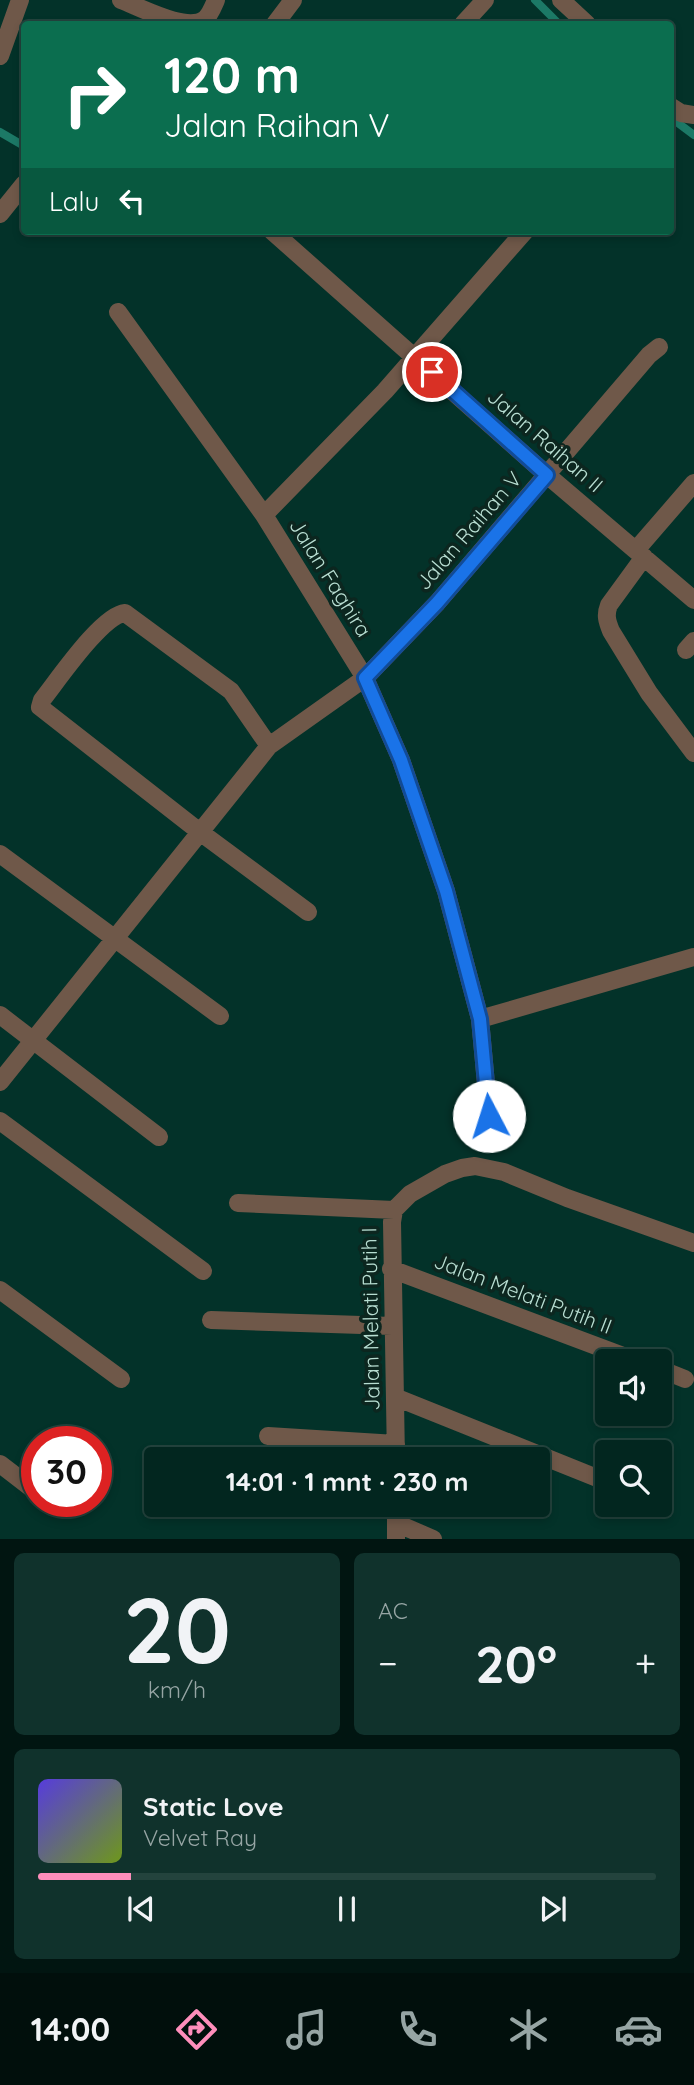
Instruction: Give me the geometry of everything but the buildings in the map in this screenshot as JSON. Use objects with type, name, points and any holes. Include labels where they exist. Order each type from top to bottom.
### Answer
[{"type":"street","points":[[0,56],[20,0]]},
{"type":"street","points":[[121,0],[174,21]]},
{"type":"street","points":[[202,21],[208,17],[216,0]]},
{"type":"street","points":[[277,21],[293,0]]},
{"type":"street","points":[[466,21],[485,0]]},
{"type":"street","points":[[561,0],[584,21]]},
{"type":"street","points":[[674,109],[694,116]]},
{"type":"street","points":[[0,214],[21,188]]},
{"type":"street","name":"Jalan Raihan II","points":[[279,235],[547,475],[694,600]]},
{"type":"street","points":[[264,515],[415,357],[522,235]]},
{"type":"street","name":"Jalan Faghira","points":[[118,312],[264,515],[365,678],[401,760],[442,878],[480,1019],[489,1116]]},
{"type":"street","name":"Jalan Raihan V","points":[[0,1082],[269,746],[365,678],[418,624],[649,355],[659,347]]},
{"type":"street","points":[[694,483],[640,554],[606,613],[611,631],[649,693],[694,753]]},
{"type":"street","points":[[269,746],[231,691],[125,613],[120,613],[92,636],[42,700],[40,708],[308,912]]},
{"type":"street","points":[[0,854],[220,1016]]},
{"type":"street","points":[[480,1019],[694,957]]},
{"type":"street","points":[[0,1015],[159,1137]]},
{"type":"street","points":[[0,1121],[203,1271]]},
{"type":"street","name":"Jalan Melati Putih I","points":[[396,1447],[391,1222],[394,1210],[410,1194],[445,1174],[462,1168],[488,1168],[694,1243]]},
{"type":"street","points":[[238,1203],[394,1210]]},
{"type":"street","name":"Jalan Melati Putih II","points":[[391,1269],[604,1349]]},
{"type":"street","points":[[0,1290],[121,1378]]},
{"type":"street","points":[[211,1320],[392,1326]]},
{"type":"street","points":[[672,1374],[684,1379]]},
{"type":"street","points":[[395,1397],[595,1477]]},
{"type":"street","points":[[268,1436],[356,1447]]},
{"type":"street","points":[[0,1464],[21,1480]]},
{"type":"street","points":[[396,1522],[433,1539]]},
{"type":"waterway","points":[[535,0],[556,21]]},
{"type":"waterway","points":[[674,120],[694,135]]},
{"type":"waterway","points":[[0,132],[21,144]]},
{"type":"route","points":[[432,372],[547,475],[437,603],[365,678],[401,760],[446,891],[480,1019],[489,1116]]}]
